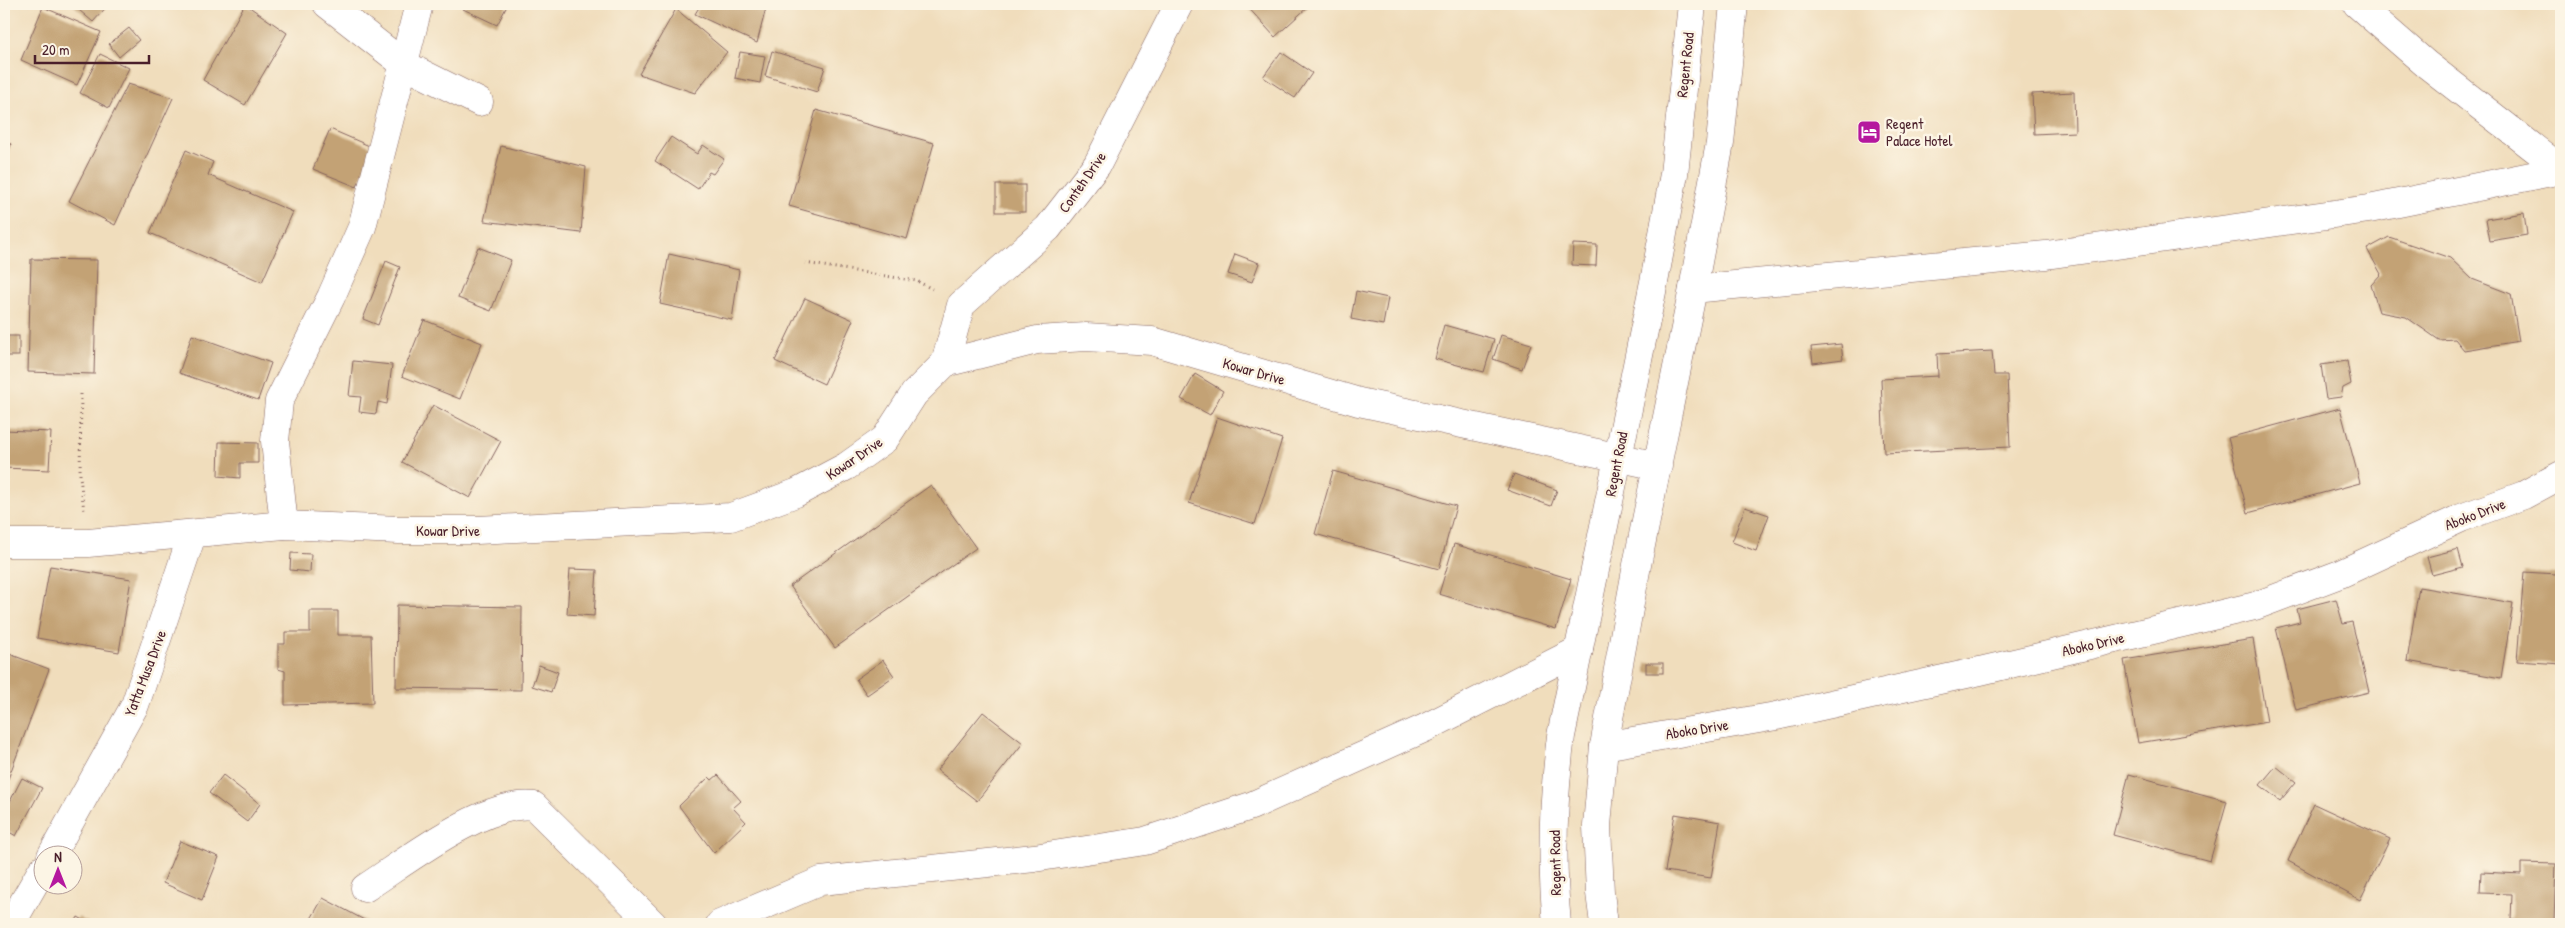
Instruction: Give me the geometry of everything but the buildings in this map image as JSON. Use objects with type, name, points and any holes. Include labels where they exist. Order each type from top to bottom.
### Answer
[{"type":"street","points":[[326,4],[405,65],[479,102]]},
{"type":"street","points":[[284,525],[275,441],[279,401],[332,297],[362,227],[405,65],[419,4]]},
{"type":"street","name":"Conteh Drive","points":[[961,305],[1048,228],[1097,166],[1179,4]]},
{"type":"street","name":"Regent Road","points":[[1557,924],[1553,851],[1556,776],[1560,736],[1579,650],[1674,174],[1692,4]]},
{"type":"street","points":[[1604,924],[1600,893],[1597,826],[1604,746],[1637,565],[1694,289],[1720,143],[1734,4]]},
{"type":"street","points":[[2357,4],[2426,64],[2561,170]]},
{"type":"street","points":[[1694,289],[2046,255],[2370,209],[2561,170]]},
{"type":"street","points":[[945,363],[961,305]]},
{"type":"street","name":"Kowar Drive","points":[[4,544],[88,544],[284,525],[399,530],[477,530],[731,516],[796,493],[847,466],[884,439],[914,394],[945,363],[1037,340],[1086,337],[1152,341],[1359,402],[1617,459],[1658,466]]},
{"type":"street","name":"Aboko Drive","points":[[1604,746],[1776,716],[1980,671],[2255,606],[2340,574],[2461,518],[2524,495],[2561,475]]},
{"type":"street","name":"Yatta Musa Drive","points":[[57,846],[136,705],[192,535]]},
{"type":"street","points":[[720,924],[822,881],[1034,858],[1145,841],[1251,806],[1425,728],[1579,650]]},
{"type":"street","points":[[365,888],[457,829],[504,807],[534,806],[654,924]]},
{"type":"street","points":[[11,924],[32,887]]},
{"type":"path","points":[[805,263],[917,281],[961,305]]},
{"type":"path","points":[[81,394],[80,476],[88,544]]},
{"type":"place","name":"Regent Palace Hotel","points":[[1869,132]]}]
